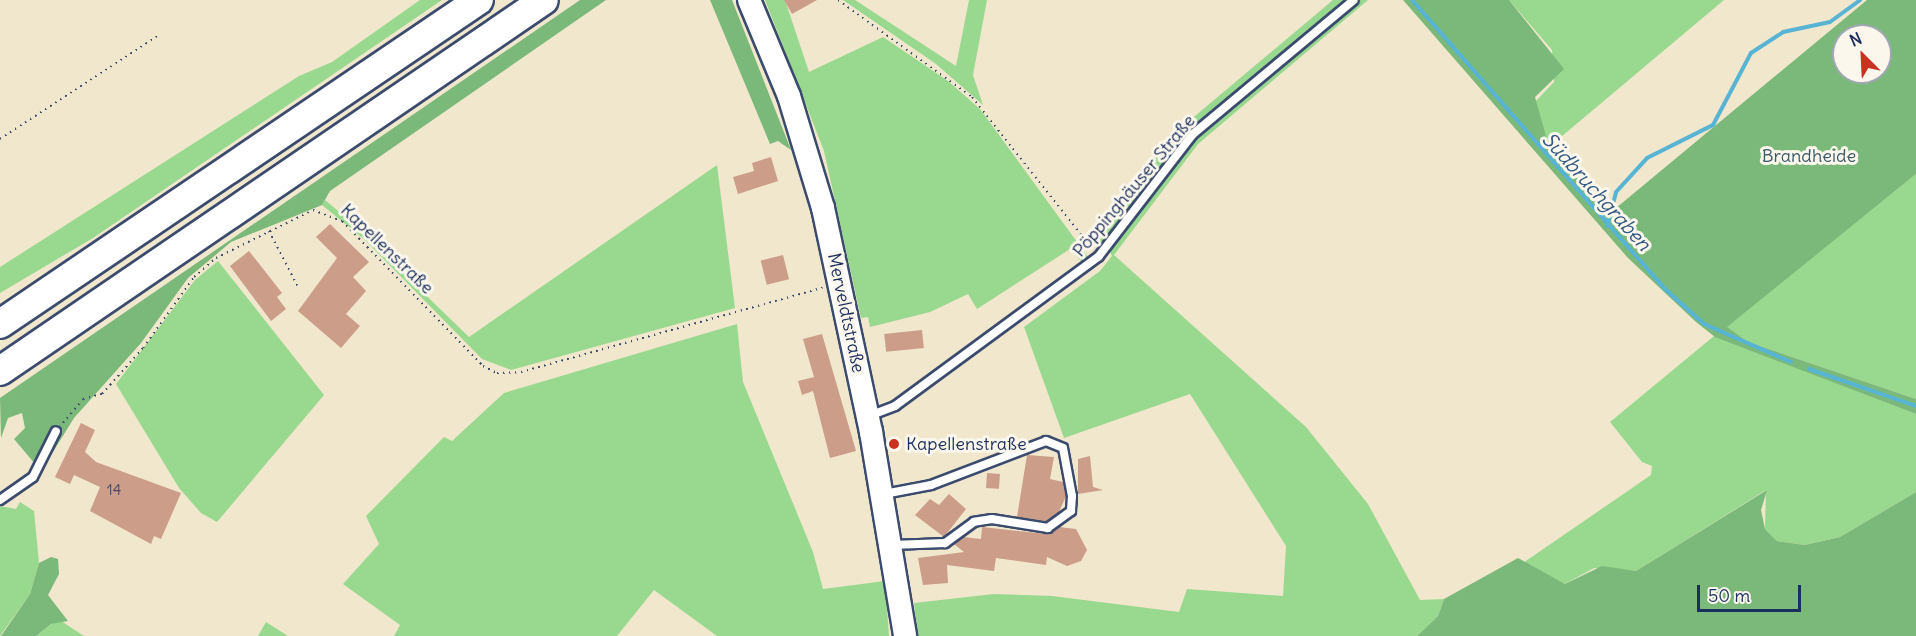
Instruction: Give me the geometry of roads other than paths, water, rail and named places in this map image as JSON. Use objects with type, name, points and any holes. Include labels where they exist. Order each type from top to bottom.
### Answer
[{"type":"highway","points":[[0,324],[479,0]]},
{"type":"highway","points":[[0,371],[544,0]]},
{"type":"highway","points":[[0,301],[89,263]]},
{"type":"street","name":"Merveldtstraße","points":[[749,0],[809,155],[840,283],[883,495],[905,636]]},
{"type":"lane","name":"Pöppinghäuser Straße","points":[[867,416],[895,406],[1099,256],[1193,134],[1354,0]]},
{"type":"lane","points":[[0,500],[33,477],[56,431]]},
{"type":"lane","points":[[883,495],[931,484],[1046,441],[1063,448],[1072,496],[1071,511],[1060,522],[1048,528],[974,522],[945,543],[892,545]]},
{"type":"waterway","name":"Südbruchgraben","points":[[1412,0],[1665,289],[1704,324],[1791,362]]},
{"type":"waterway","points":[[1607,226],[1616,192],[1647,158],[1713,125],[1751,53],[1783,32],[1830,22],[1860,0]]},
{"type":"waterway","name":"Südbruchgraben","points":[[1809,369],[1916,406]]},
{"type":"place","name":"Kapellenstraße","points":[[894,444]]},
{"type":"park label","name":"Brandheide","points":[[1809,156]]}]
